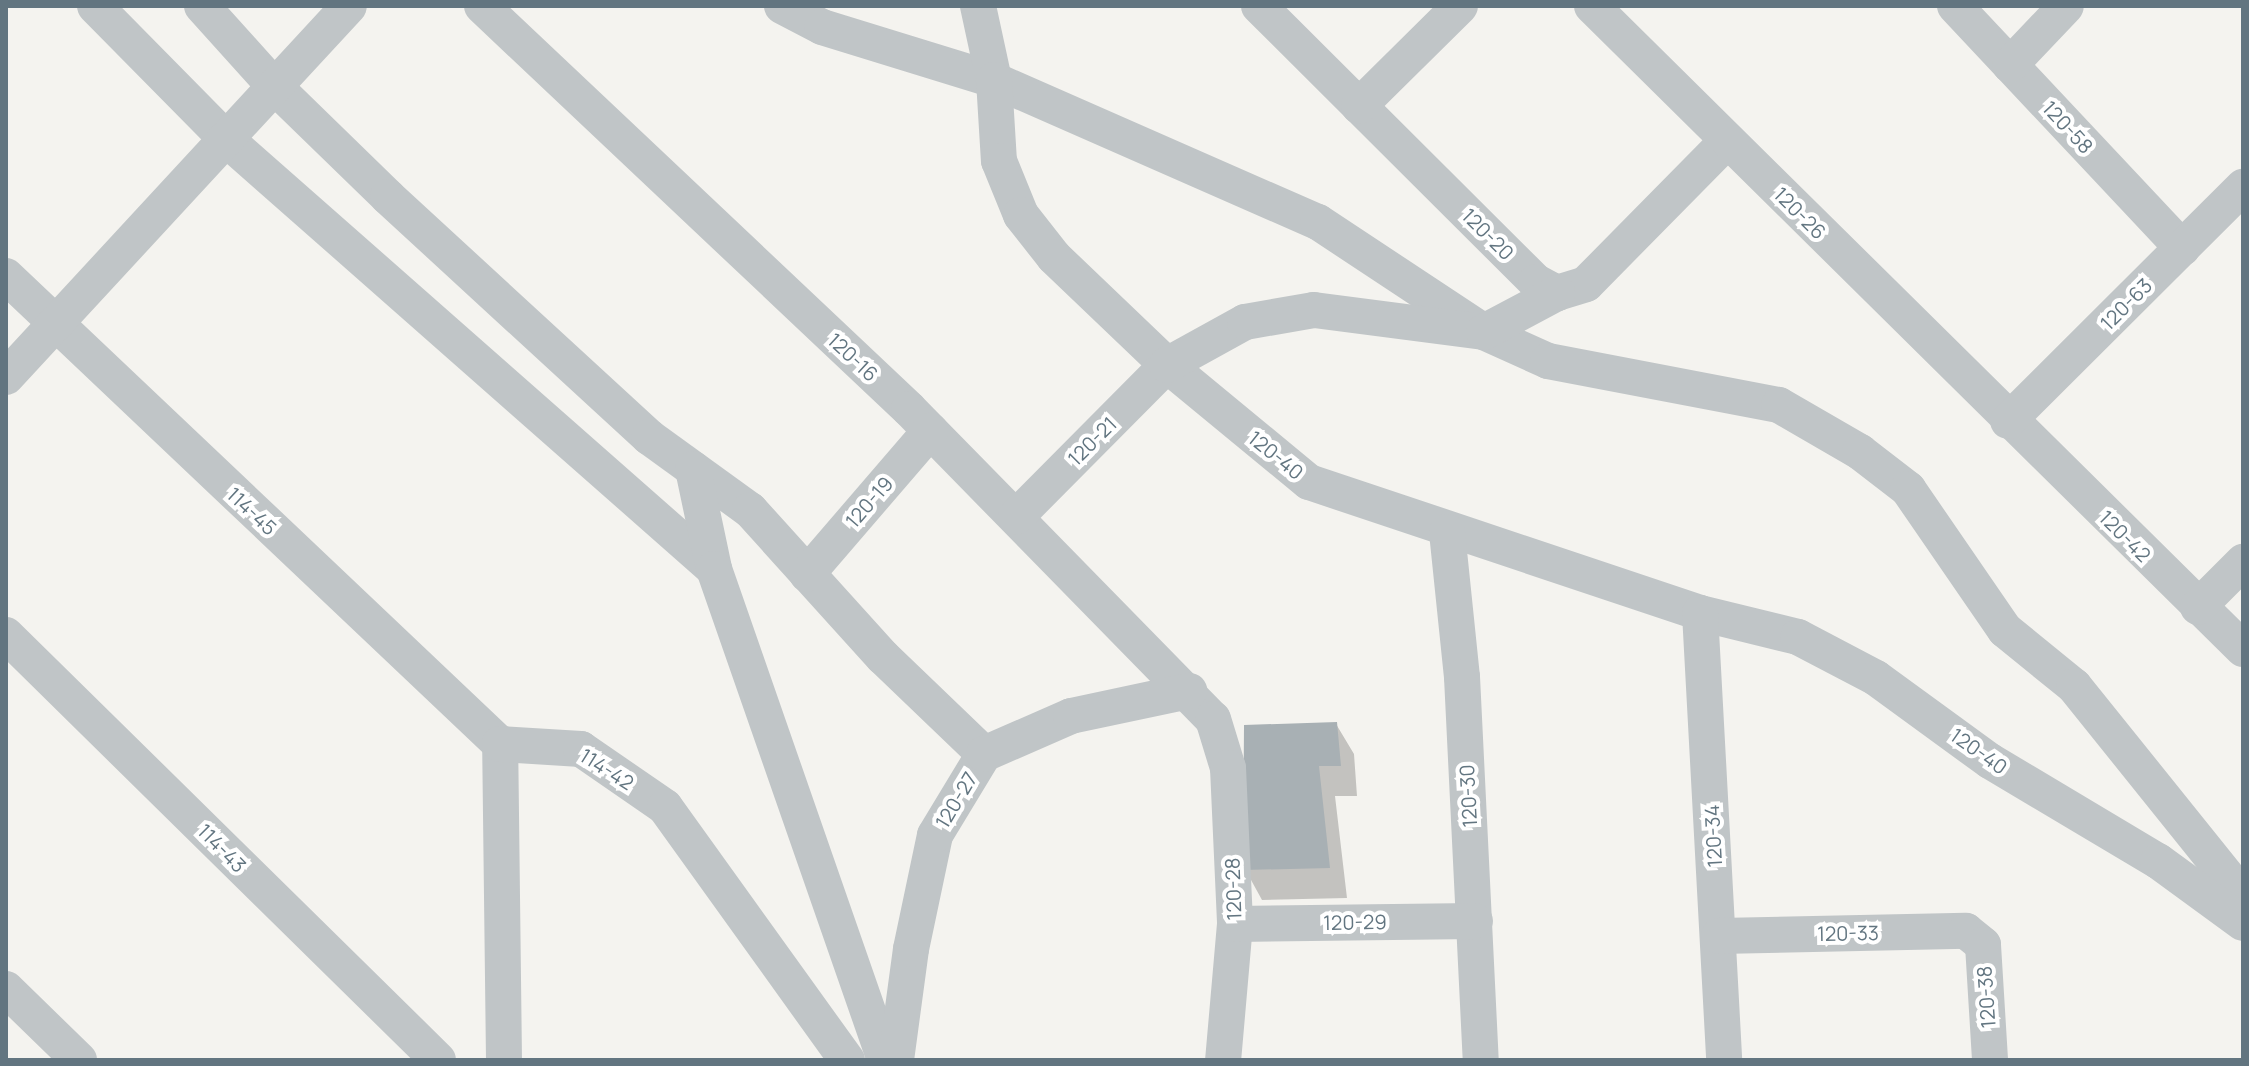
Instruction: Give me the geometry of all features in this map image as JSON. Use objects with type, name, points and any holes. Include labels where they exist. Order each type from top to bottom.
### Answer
[{"type":"street","points":[[95,6],[226,139],[714,569]]},
{"type":"street","points":[[202,6],[275,87],[649,437],[750,510],[807,574],[984,754]]},
{"type":"street","points":[[6,377],[349,6]]},
{"type":"street","name":"120-16","points":[[482,6],[930,431],[1189,691],[1213,719]]},
{"type":"street","points":[[782,6],[822,27],[994,80],[1318,222],[1484,332],[1548,361],[1779,405],[1860,452],[1908,489],[2005,630],[2074,686],[2243,896]]},
{"type":"street","name":"120-40","points":[[978,6],[994,80],[999,161],[1021,215],[1054,257],[1167,365],[1309,482],[1447,532],[1700,613],[1798,637],[1876,678],[1990,761],[2158,861],[2243,923]]},
{"type":"street","name":"120-20","points":[[1259,6],[1536,282],[1557,293]]},
{"type":"street","points":[[1359,106],[1460,6]]},
{"type":"street","name":"120-26","points":[[1592,6],[2008,421]]},
{"type":"street","name":"120-58","points":[[1955,6],[2182,248]]},
{"type":"street","points":[[2010,65],[2066,6]]},
{"type":"street","points":[[1484,332],[1557,293],[1586,284],[1727,141]]},
{"type":"street","name":"120-63","points":[[2008,421],[2243,187]]},
{"type":"street","name":"114-45","points":[[6,276],[500,744]]},
{"type":"street","name":"120-21","points":[[1016,517],[1167,365],[1245,322],[1314,310],[1484,332]]},
{"type":"street","name":"120-42","points":[[2008,421],[2243,649]]},
{"type":"street","name":"120-19","points":[[807,574],[930,431]]},
{"type":"street","points":[[693,469],[714,569],[885,1060]]},
{"type":"street","name":"120-30","points":[[1447,532],[1462,677],[1481,1060]]},
{"type":"street","points":[[2198,607],[2243,562]]},
{"type":"street","name":"120-34","points":[[1700,613],[1724,1060]]},
{"type":"street","name":"114-43","points":[[6,635],[438,1060]]},
{"type":"street","name":"120-27","points":[[896,1060],[911,949],[935,835],[984,754],[1071,716],[1189,691]]},
{"type":"street","name":"120-28","points":[[1213,719],[1228,768],[1235,924],[1223,1060]]},
{"type":"street","points":[[500,744],[504,1060]]},
{"type":"street","name":"114-42","points":[[500,744],[581,749],[665,807],[847,1060]]},
{"type":"street","name":"120-29","points":[[1235,924],[1475,921]]},
{"type":"street","name":"120-33","points":[[1719,936],[1966,931],[1976,936]]},
{"type":"street","name":"120-38","points":[[1976,936],[1983,945],[1990,1060]]},
{"type":"street","points":[[6,989],[79,1060]]},
{"type":"building","points":[[1337,722],[1341,766],[1319,766],[1330,868],[1243,870],[1244,725]]}]
